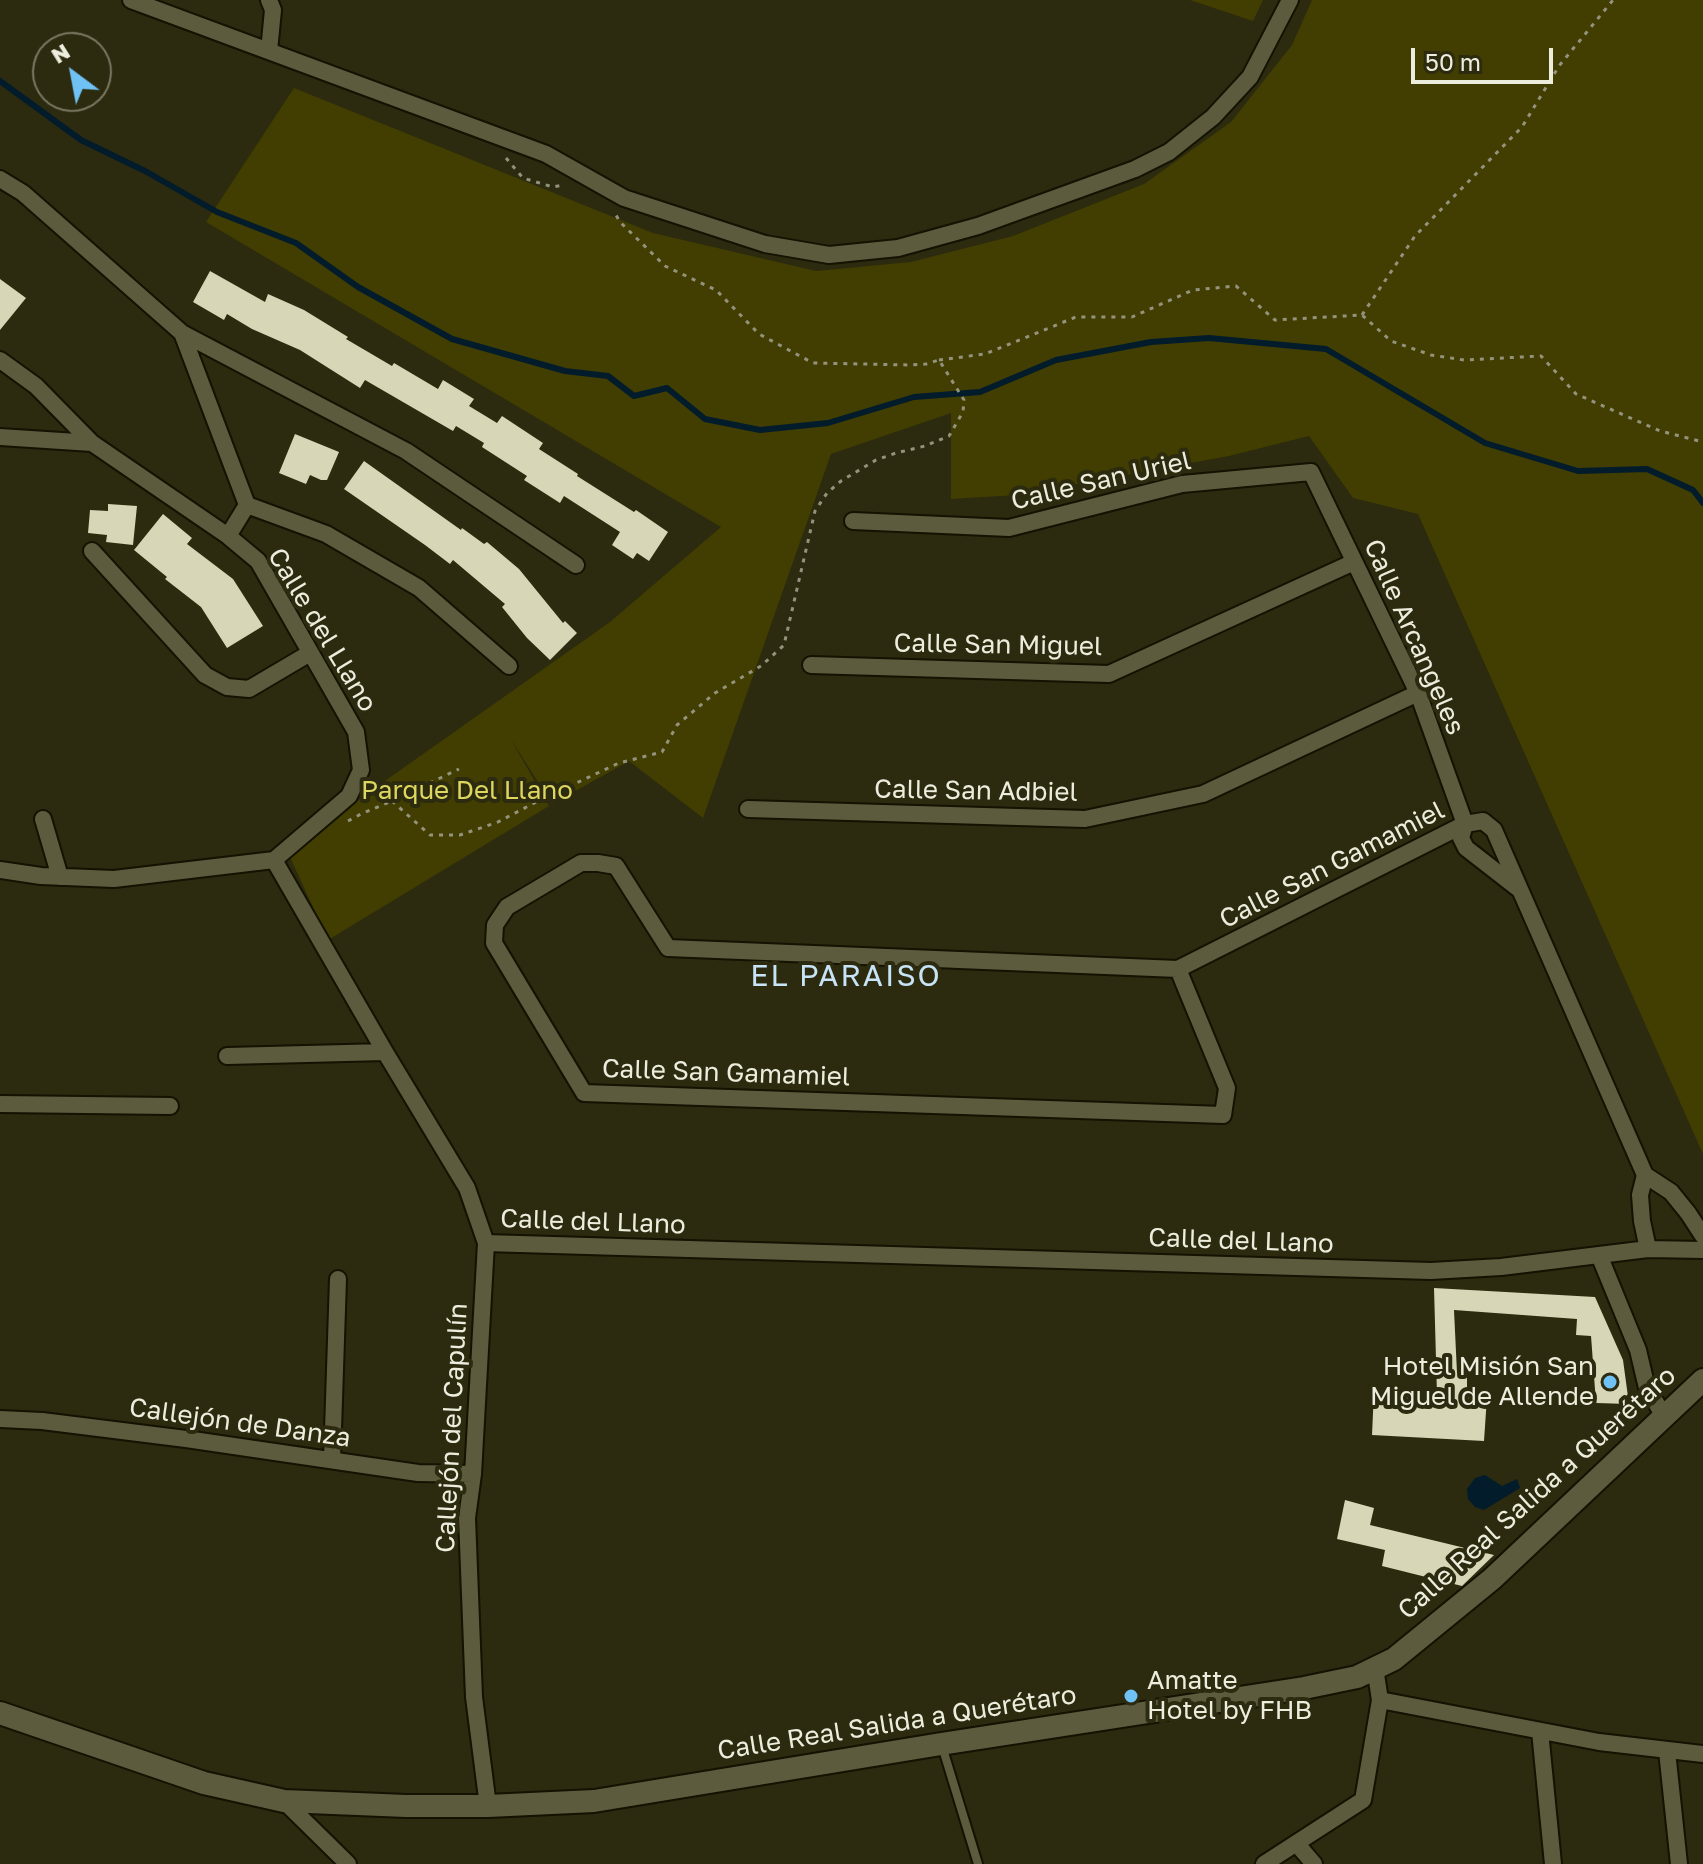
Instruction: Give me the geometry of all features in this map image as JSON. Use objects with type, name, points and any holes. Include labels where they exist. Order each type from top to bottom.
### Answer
[{"type":"street","points":[[131,0],[546,154],[624,198],[765,244],[829,255],[898,248],[978,226],[1135,169],[1169,152],[1213,117],[1250,77],[1290,0]]},
{"type":"street","points":[[269,0],[273,10],[269,51]]},
{"type":"street","points":[[0,179],[23,193],[182,333],[406,451],[576,565]]},
{"type":"street","points":[[182,333],[247,505],[326,534],[419,588],[509,666]]},
{"type":"street","name":"Calle del Llano","points":[[0,360],[36,386],[92,443],[228,536],[258,561],[356,732],[361,770],[349,796],[274,860],[467,1188],[486,1243],[1431,1271],[1501,1267],[1648,1249],[1703,1250]]},
{"type":"street","points":[[0,437],[92,443]]},
{"type":"street","name":"Calle San Uriel","points":[[853,521],[1009,528],[1182,484],[1311,472]]},
{"type":"street","name":"Calle Arcangeles","points":[[1311,472],[1418,693],[1465,824],[1461,838],[1466,848],[1521,891]]},
{"type":"street","points":[[228,536],[247,505]]},
{"type":"street","points":[[92,551],[205,675],[227,687],[249,689],[310,653]]},
{"type":"street","name":"Calle San Miguel","points":[[811,665],[1109,674],[1354,562]]},
{"type":"street","name":"Calle San Adbiel","points":[[748,809],[1085,819],[1203,794],[1418,693]]},
{"type":"street","points":[[43,819],[60,877]]},
{"type":"street","name":"Calle Arcangeles","points":[[1465,824],[1483,821],[1494,830],[1645,1175],[1671,1192],[1703,1236]]},
{"type":"street","name":"Calle San Gamamiel","points":[[1178,969],[1227,1088],[1223,1115],[584,1093],[494,943],[494,934],[495,925],[507,907],[581,863],[598,863],[616,866],[668,948],[1178,969],[1465,824]]},
{"type":"street","points":[[0,870],[41,876],[114,879],[274,860]]},
{"type":"street","points":[[227,1056],[385,1052]]},
{"type":"street","points":[[0,1104],[170,1106]]},
{"type":"street","name":"Calle Arcangeles","points":[[1645,1175],[1640,1195],[1648,1249]]},
{"type":"street","name":"Callejón del Capulín","points":[[486,1243],[473,1474],[467,1518],[474,1697],[488,1806]]},
{"type":"street","points":[[1599,1255],[1638,1350],[1647,1388],[1664,1416]]},
{"type":"street","points":[[332,1460],[338,1279]]},
{"type":"street","name":"Calle Real Salida a Querétaro","points":[[0,1713],[204,1783],[284,1801],[488,1806],[594,1801],[1304,1688],[1357,1677],[1394,1659],[1492,1579],[1703,1380]]},
{"type":"street","name":"Callejón de Danza","points":[[0,1419],[42,1421],[418,1473],[473,1474]]},
{"type":"street","points":[[1264,1864],[1363,1800],[1380,1700],[1375,1668]]},
{"type":"street","points":[[1380,1700],[1599,1742],[1703,1754]]},
{"type":"street","points":[[1540,1731],[1553,1864]]},
{"type":"street","points":[[1667,1751],[1679,1864]]},
{"type":"street","points":[[284,1801],[348,1864]]},
{"type":"street","points":[[1296,1843],[1314,1864]]},
{"type":"lane","points":[[941,1744],[978,1864]]},
{"type":"path","points":[[1362,315],[1415,236],[1522,127],[1559,66],[1613,0]]},
{"type":"path","points":[[481,131],[523,178],[553,187],[596,182],[620,222],[665,266],[716,290],[759,334],[813,363],[911,365],[985,354],[1076,317],[1132,317],[1193,290],[1236,286],[1275,320],[1362,315],[1391,341],[1431,355],[1464,360],[1541,356],[1576,394],[1660,431],[1703,442]]},
{"type":"path","points":[[392,801],[430,835],[460,835],[498,822],[619,763],[662,752],[677,725],[715,693],[761,666],[784,645],[815,511],[827,493],[876,460],[949,436],[963,412],[964,400],[939,360]]},
{"type":"path","points":[[349,821],[459,769]]},
{"type":"green space","points":[[1190,0],[1263,0],[1253,21]]},
{"type":"green space","name":"Parque Del Llano","points":[[1312,0],[1703,0],[1703,1154],[1418,514],[1353,498],[1309,436],[1229,456],[1017,495],[951,499],[951,413],[831,454],[703,818],[629,761],[552,804],[510,738],[549,806],[328,940],[289,855],[348,807],[610,622],[721,527],[206,222],[294,88],[653,233],[816,271],[911,262],[1013,236],[1144,184],[1231,122],[1292,45]]},
{"type":"water","points":[[1485,1475],[1502,1486],[1517,1479],[1520,1488],[1484,1510],[1475,1507],[1468,1499],[1467,1489],[1475,1478]]},
{"type":"building","points":[[210,271],[265,302],[268,294],[304,310],[348,337],[346,339],[438,389],[443,380],[474,399],[469,406],[497,423],[502,416],[543,443],[539,449],[577,476],[668,532],[649,561],[637,553],[633,559],[612,545],[620,532],[564,496],[560,503],[524,480],[527,476],[456,426],[453,431],[365,380],[360,388],[300,350],[227,314],[224,320],[193,302]]},
{"type":"building","points":[[0,279],[26,298],[0,330]]},
{"type":"building","points":[[295,434],[339,452],[327,480],[310,475],[306,484],[279,473]]},
{"type":"building","points":[[364,461],[461,530],[484,544],[487,542],[519,569],[563,623],[565,621],[577,633],[550,660],[502,607],[505,604],[453,560],[450,564],[344,489]]},
{"type":"building","points":[[108,504],[137,506],[133,545],[106,542],[107,535],[88,533],[90,510],[108,511]]},
{"type":"building","points":[[163,514],[192,538],[187,544],[233,579],[263,626],[227,648],[201,607],[134,550]]},
{"type":"building","points":[[1434,1288],[1595,1297],[1623,1360],[1629,1404],[1596,1403],[1591,1336],[1576,1335],[1577,1319],[1454,1310],[1457,1373],[1467,1374],[1467,1396],[1487,1397],[1484,1441],[1372,1435],[1374,1391],[1437,1395]]},
{"type":"building","points":[[1345,1500],[1374,1508],[1370,1525],[1494,1555],[1462,1586],[1382,1566],[1385,1550],[1337,1539]]},
{"type":"waterway","points":[[0,81],[81,140],[145,171],[217,212],[296,243],[358,287],[452,339],[565,371],[608,376],[634,396],[667,388],[705,419],[760,430],[828,423],[914,397],[980,392],[1056,360],[1151,342],[1209,338],[1326,349],[1485,443],[1578,471],[1647,469],[1693,490],[1703,503]]},
{"type":"place","name":"Hotel Misión San Miguel de Allende","points":[[1610,1382]]},
{"type":"place","name":"Amatte Hotel by FHB","points":[[1131,1696]]},
{"type":"district","name":"EL PARAISO","points":[[846,976]]}]
